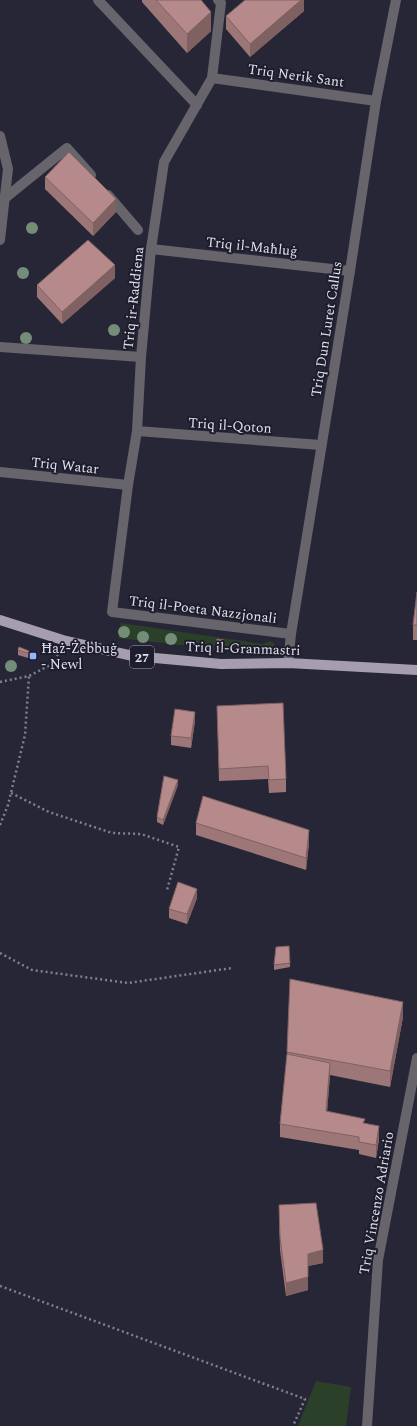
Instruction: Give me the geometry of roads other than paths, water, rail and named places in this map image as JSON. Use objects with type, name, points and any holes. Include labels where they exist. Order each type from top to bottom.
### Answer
[{"type":"main road","name":"Triq il-Granmastri","points":[[0,620],[66,641],[133,656],[221,664],[288,663],[417,670]]},
{"type":"street","points":[[98,0],[196,105]]},
{"type":"street","name":"Triq ir-Raddiena","points":[[112,612],[128,485],[137,431],[141,357],[151,250],[164,162],[212,78],[221,3],[218,0]]},
{"type":"street","name":"Triq Dun Luret Callus","points":[[288,663],[291,634],[376,101],[396,0]]},
{"type":"street","name":"Triq Nerik Sant","points":[[212,78],[376,101]]},
{"type":"street","points":[[0,136],[4,169],[5,198],[0,240]]},
{"type":"street","points":[[5,198],[67,148],[138,230]]},
{"type":"street","name":"Triq il-Maħluġ","points":[[151,250],[350,271]]},
{"type":"street","points":[[0,347],[141,357]]},
{"type":"street","name":"Triq il-Qoton","points":[[137,431],[321,446]]},
{"type":"street","name":"Triq Watar","points":[[0,472],[128,485]]},
{"type":"street","name":"Triq il-Poeta Nazzjonali","points":[[112,612],[291,634]]},
{"type":"street","name":"Triq Vincenzo Adriario","points":[[367,1426],[378,1260],[417,1058]]},
{"type":"place","name":"Ħaż-Żebbuġ - Newl","points":[[33,656]]}]
